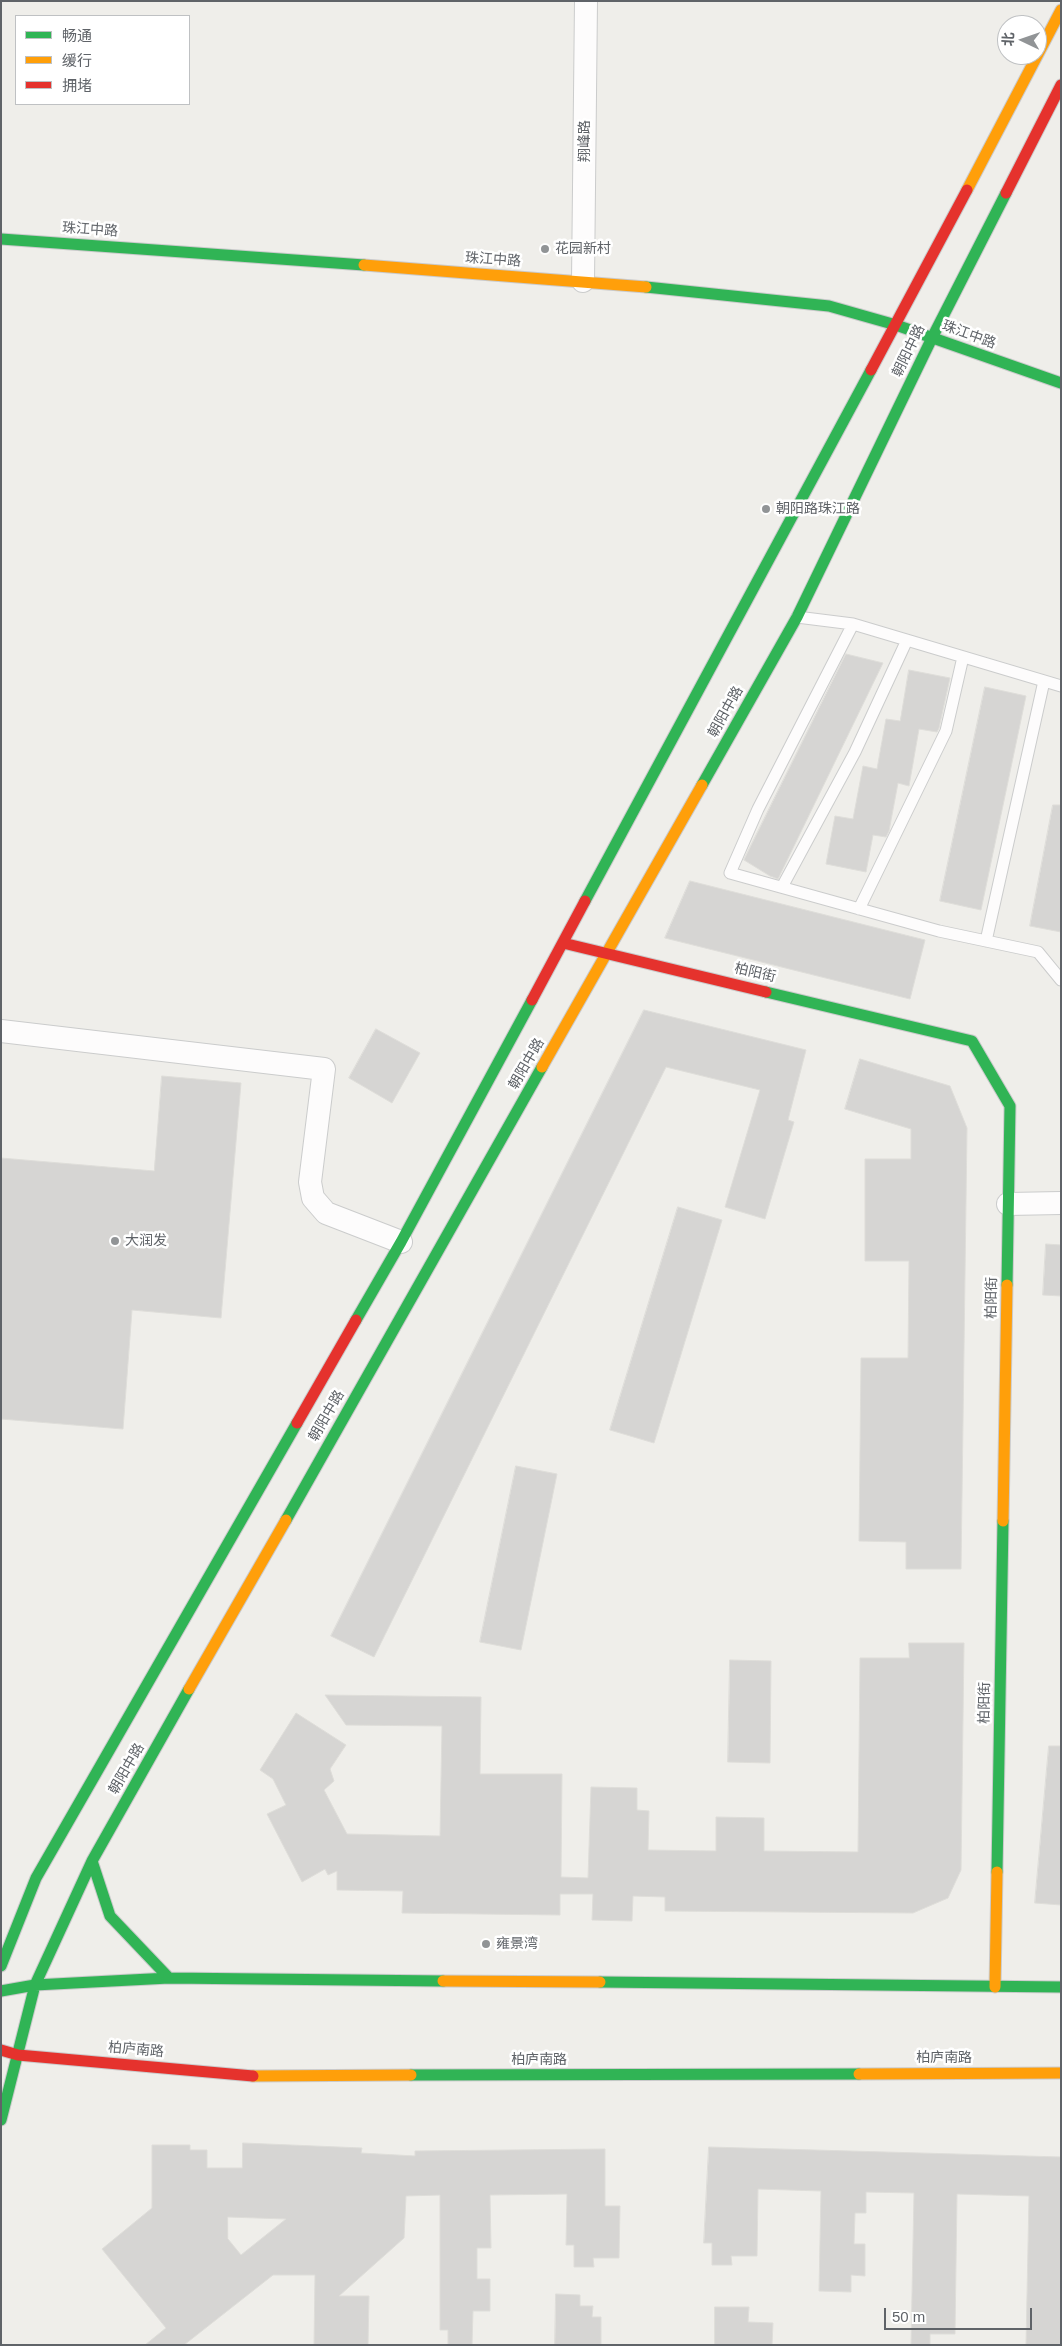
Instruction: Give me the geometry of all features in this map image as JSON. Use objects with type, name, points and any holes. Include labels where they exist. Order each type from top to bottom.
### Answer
[{"type":"main road","name":"朝阳中路","points":[[1,1966],[36,1878],[401,1242],[896,325],[1061,10]]},
{"type":"main road","name":"朝阳中路","points":[[1,2120],[35,1985],[92,1861],[797,617],[932,338],[1061,85]]},
{"type":"main road","name":"珠江中路","points":[[1,239],[584,281],[757,297],[829,306],[896,325],[1061,383]]},
{"type":"main road","name":"柏阳街","points":[[563,943],[972,1040],[1010,1106],[994,1987]]},
{"type":"main road","points":[[92,1861],[110,1916],[169,1978]]},
{"type":"main road","points":[[1,1991],[35,1985],[169,1978],[1061,1987]]},
{"type":"main road","name":"柏庐南路","points":[[1,2050],[18,2055],[257,2076],[1061,2073]]},
{"type":"street","name":"翔峰路","points":[[584,281],[586,1]]},
{"type":"street","points":[[1,1031],[324,1070],[310,1182],[314,1198],[326,1213],[401,1242]]},
{"type":"street","points":[[1008,1204],[1061,1203]]},
{"type":"lane","points":[[797,617],[853,624],[1061,686]]},
{"type":"lane","points":[[853,624],[758,810],[730,873],[939,931],[1038,952],[1061,980]]},
{"type":"lane","points":[[782,887],[855,752],[907,640]]},
{"type":"lane","points":[[859,909],[946,731],[963,657]]},
{"type":"lane","points":[[986,941],[1044,681]]},
{"type":"building","points":[[846,654],[883,663],[778,879],[744,860]]},
{"type":"building","points":[[909,670],[950,678],[939,728],[937,732],[919,729],[909,786],[898,783],[889,831],[886,837],[873,835],[866,872],[826,864],[835,816],[853,819],[863,766],[877,769],[886,719],[900,721]]},
{"type":"building","points":[[985,687],[1026,696],[981,910],[940,901]]},
{"type":"building","points":[[1053,805],[1061,805],[1061,932],[1030,926]]},
{"type":"building","points":[[690,881],[925,940],[910,999],[665,938]]},
{"type":"building","points":[[644,1010],[806,1050],[788,1120],[794,1122],[765,1219],[725,1207],[760,1090],[666,1067],[374,1657],[331,1636]]},
{"type":"building","points":[[376,1029],[420,1053],[392,1103],[349,1078]]},
{"type":"building","points":[[860,1059],[950,1086],[967,1128],[961,1569],[906,1569],[906,1542],[859,1541],[861,1358],[908,1358],[909,1261],[865,1261],[865,1159],[911,1159],[911,1129],[845,1109]]},
{"type":"building","name":"大润发","points":[[162,1076],[241,1083],[221,1318],[132,1310],[123,1429],[1,1419],[1,1158],[154,1171]]},
{"type":"building","points":[[678,1207],[722,1220],[654,1443],[610,1430]]},
{"type":"building","points":[[1046,1244],[1061,1245],[1061,1296],[1043,1295]]},
{"type":"building","points":[[516,1466],[557,1474],[521,1650],[480,1642]]},
{"type":"building","points":[[909,1643],[964,1643],[961,1870],[948,1898],[913,1913],[665,1911],[665,1897],[633,1896],[632,1921],[592,1920],[593,1894],[560,1894],[560,1915],[402,1913],[403,1891],[337,1890],[337,1871],[328,1875],[325,1869],[302,1882],[267,1814],[286,1805],[273,1779],[260,1770],[296,1713],[346,1745],[330,1769],[334,1781],[324,1790],[347,1834],[440,1836],[442,1726],[346,1725],[325,1695],[481,1697],[480,1774],[562,1774],[561,1877],[588,1878],[591,1787],[637,1788],[637,1810],[649,1811],[648,1850],[716,1851],[716,1817],[764,1818],[764,1851],[858,1852],[860,1658],[909,1658]]},
{"type":"building","points":[[730,1660],[771,1661],[770,1763],[728,1762]]},
{"type":"building","points":[[1049,1746],[1061,1746],[1061,1905],[1035,1903]]},
{"type":"building","points":[[243,2143],[362,2148],[361,2153],[415,2156],[415,2151],[605,2149],[605,2206],[620,2206],[619,2258],[593,2258],[594,2267],[574,2267],[574,2245],[566,2245],[567,2194],[490,2195],[491,2248],[477,2248],[477,2279],[490,2279],[490,2311],[473,2311],[472,2345],[448,2345],[448,2330],[440,2330],[440,2195],[406,2196],[404,2238],[339,2296],[369,2296],[368,2345],[314,2345],[315,2275],[273,2275],[184,2345],[145,2345],[166,2328],[102,2249],[152,2208],[152,2145],[190,2145],[190,2150],[207,2150],[207,2168],[242,2168]],"holes":[[[228,2217],[286,2219],[241,2255],[228,2239]]]},
{"type":"building","points":[[709,2147],[1061,2157],[1061,2345],[1026,2345],[1029,2196],[957,2194],[955,2334],[930,2334],[930,2345],[911,2345],[914,2193],[866,2192],[866,2213],[855,2213],[854,2244],[865,2244],[865,2276],[851,2275],[851,2292],[819,2291],[821,2191],[758,2189],[757,2256],[731,2256],[732,2265],[712,2265],[712,2243],[704,2243]]},
{"type":"building","points":[[556,2294],[580,2295],[580,2306],[593,2306],[592,2317],[601,2317],[601,2345],[555,2345]]},
{"type":"building","points":[[715,2307],[749,2307],[748,2322],[773,2323],[772,2345],[715,2345]]},
{"type":"traffic: fast","points":[[702,785],[797,617],[932,338],[1006,193]]},
{"type":"traffic: fast","points":[[1,239],[364,265]]},
{"type":"traffic: fast","points":[[646,287],[829,306],[896,325],[1061,383]]},
{"type":"traffic: fast","points":[[585,901],[871,370]]},
{"type":"traffic: fast","points":[[766,992],[972,1041],[1010,1106],[1007,1285]]},
{"type":"traffic: fast","points":[[356,1320],[401,1242],[532,1000]]},
{"type":"traffic: fast","points":[[286,1520],[542,1067]]},
{"type":"traffic: fast","points":[[1,1966],[36,1878],[297,1423]]},
{"type":"traffic: fast","points":[[997,1872],[1003,1521]]},
{"type":"traffic: fast","points":[[1,2120],[35,1985],[92,1861],[189,1689]]},
{"type":"traffic: fast","points":[[92,1861],[110,1916],[169,1978]]},
{"type":"traffic: fast","points":[[1,1991],[35,1985],[169,1978],[443,1981]]},
{"type":"traffic: fast","points":[[600,1982],[1061,1987]]},
{"type":"traffic: fast","points":[[411,2075],[859,2074]]},
{"type":"traffic: slow","points":[[967,190],[1061,10]]},
{"type":"traffic: slow","points":[[364,265],[646,287]]},
{"type":"traffic: slow","points":[[542,1067],[702,785]]},
{"type":"traffic: slow","points":[[1003,1521],[1007,1285]]},
{"type":"traffic: slow","points":[[189,1689],[286,1520]]},
{"type":"traffic: slow","points":[[995,1987],[997,1872]]},
{"type":"traffic: slow","points":[[443,1981],[600,1982]]},
{"type":"traffic: slow","points":[[859,2074],[1061,2073]]},
{"type":"traffic: slow","points":[[253,2076],[411,2075]]},
{"type":"traffic: jam","points":[[1006,193],[1061,85]]},
{"type":"traffic: jam","points":[[871,370],[967,190]]},
{"type":"traffic: jam","points":[[532,1000],[585,901]]},
{"type":"traffic: jam","points":[[563,943],[766,992]]},
{"type":"traffic: jam","points":[[297,1423],[356,1320]]},
{"type":"traffic: jam","points":[[1,2050],[18,2055],[253,2076]]},
{"type":"place","name":"花园新村","points":[[545,249]]},
{"type":"place","name":"朝阳路珠江路","points":[[766,509]]},
{"type":"place","name":"大润发","points":[[115,1241]]},
{"type":"place","name":"雍景湾","points":[[486,1944]]}]
